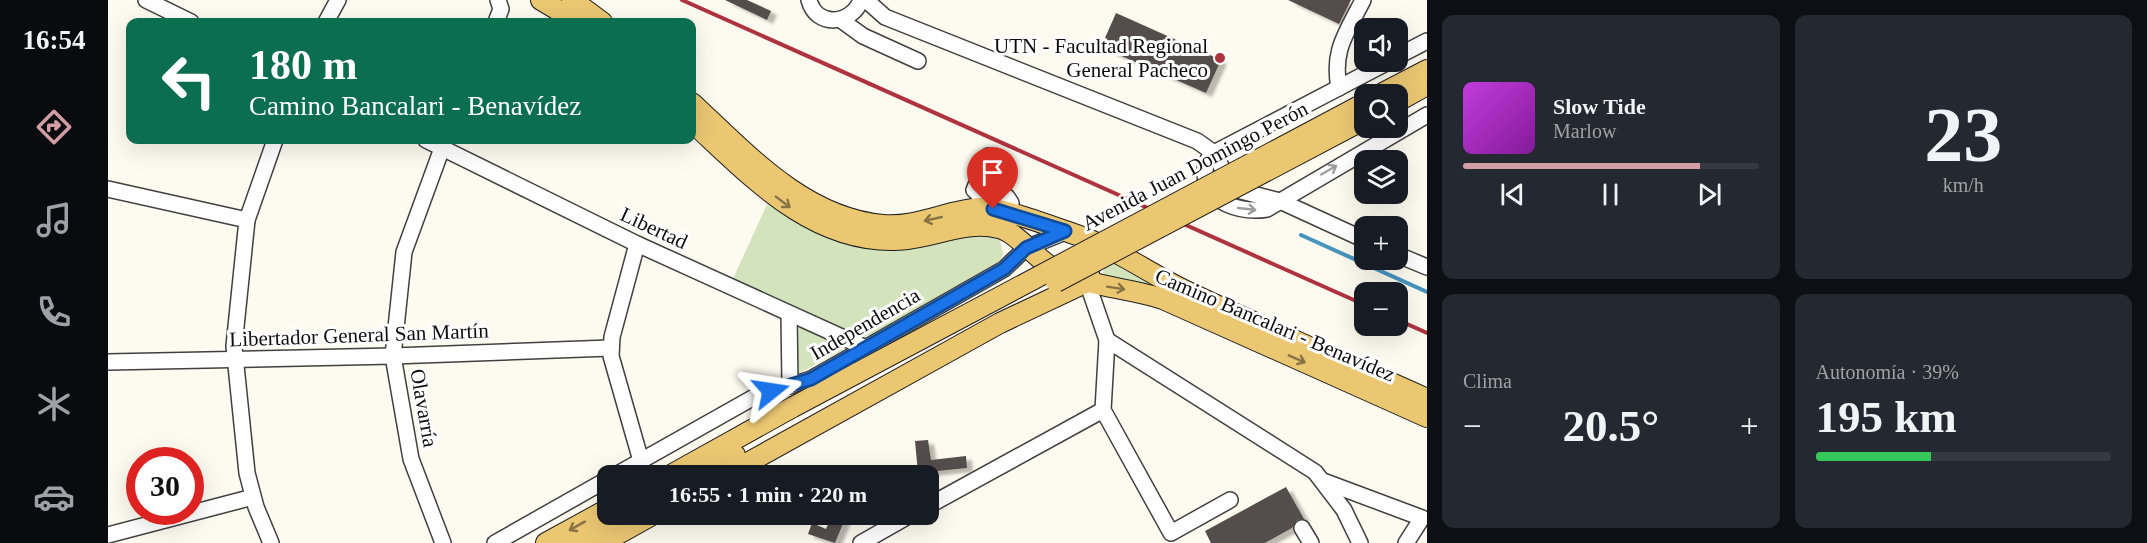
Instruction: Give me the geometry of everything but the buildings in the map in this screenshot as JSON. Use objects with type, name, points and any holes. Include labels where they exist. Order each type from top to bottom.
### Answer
[{"type":"main road","points":[[541,0],[571,18]]},
{"type":"main road","points":[[572,0],[597,18]]},
{"type":"main road","points":[[1400,84],[1427,70]]},
{"type":"main road","points":[[1408,95],[1427,85]]},
{"type":"main road","name":"Camino Bancalari - Benavídez","points":[[696,107],[783,184],[802,197],[837,215],[885,225],[905,225],[984,208],[1011,214],[1065,231],[1107,249],[1203,299],[1427,399]]},
{"type":"main road","name":"Avenida Juan Domingo Perón","points":[[689,465],[793,407],[1354,109]]},
{"type":"main road","points":[[718,465],[821,407],[1354,125]]},
{"type":"main road","name":"Camino Bancalari - Benavídez","points":[[696,126],[783,203],[830,228],[854,235],[895,240],[970,226],[1007,231],[1044,264],[1087,282],[1134,290],[1163,299],[1427,417]]},
{"type":"main road","points":[[744,465],[1000,323],[1087,282],[1107,249]]},
{"type":"main road","points":[[546,543],[597,515]]},
{"type":"main road","points":[[577,543],[609,525]]},
{"type":"main road","points":[[602,543],[634,525]]},
{"type":"street","points":[[146,0],[183,18]]},
{"type":"street","points":[[328,18],[338,0]]},
{"type":"street","points":[[498,0],[501,9],[498,18]]},
{"type":"street","points":[[809,0],[815,12],[822,18],[852,11],[885,17],[1197,141],[1214,153],[1230,183],[1248,194],[1280,201],[1354,235]]},
{"type":"street","points":[[867,0],[885,17]]},
{"type":"street","points":[[1339,88],[1335,67],[1337,52],[1363,0]]},
{"type":"street","points":[[852,11],[863,36],[918,61]]},
{"type":"street","points":[[1408,51],[1427,41]]},
{"type":"street","points":[[1370,72],[1214,153],[1208,159],[1205,179],[1209,191],[1220,201],[1236,208],[1256,211],[1280,201],[1305,184],[1427,115]]},
{"type":"street","points":[[271,543],[253,497],[247,473],[234,360],[247,220],[274,144]]},
{"type":"street","name":"Olavarría","points":[[443,543],[411,459],[393,356],[404,252],[444,144]]},
{"type":"street","name":"Libertad","points":[[446,144],[637,244],[866,348]]},
{"type":"street","points":[[988,156],[974,190],[980,196],[1007,197],[1011,203],[1011,214]]},
{"type":"street","points":[[108,189],[247,220]]},
{"type":"street","name":"Independencia","points":[[634,465],[756,396],[811,379],[1004,269],[1026,248],[1065,231]]},
{"type":"street","points":[[637,244],[610,348],[617,384],[641,461]]},
{"type":"street","points":[[1408,259],[1427,267]]},
{"type":"street","points":[[1087,282],[1107,340],[1103,410],[1171,533],[1230,500]]},
{"type":"street","points":[[789,314],[790,386]]},
{"type":"street","points":[[1107,340],[1301,461],[1323,481],[1344,510],[1358,542]]},
{"type":"street","name":"Libertador General San Martín","points":[[108,362],[393,356],[610,348]]},
{"type":"street","points":[[939,500],[1103,410]]},
{"type":"street","points":[[1323,481],[1425,517],[1406,543]]},
{"type":"street","points":[[495,543],[597,485]]},
{"type":"street","points":[[108,535],[253,497]]},
{"type":"street","points":[[861,543],[893,525]]},
{"type":"street","points":[[1302,528],[1311,543]]},
{"type":"green space","points":[[769,200],[960,237],[994,236],[1000,240],[1003,254],[999,261],[873,335],[858,338],[732,281]]},
{"type":"green space","points":[[1108,259],[1183,296],[1132,281],[1107,278],[1103,272]]},
{"type":"green space","points":[[801,326],[842,344],[843,350],[799,373],[795,333]]},
{"type":"waterway","points":[[1301,235],[1427,292]]},
{"type":"railway","points":[[682,0],[1354,300]]},
{"type":"railway","points":[[1408,324],[1427,333]]},
{"type":"place","name":"UTN - Facultad Regional General Pacheco","points":[[1220,58]]},
{"type":"route","points":[[771,391],[811,379],[1004,269],[1026,248],[1065,231],[993,209]]}]
